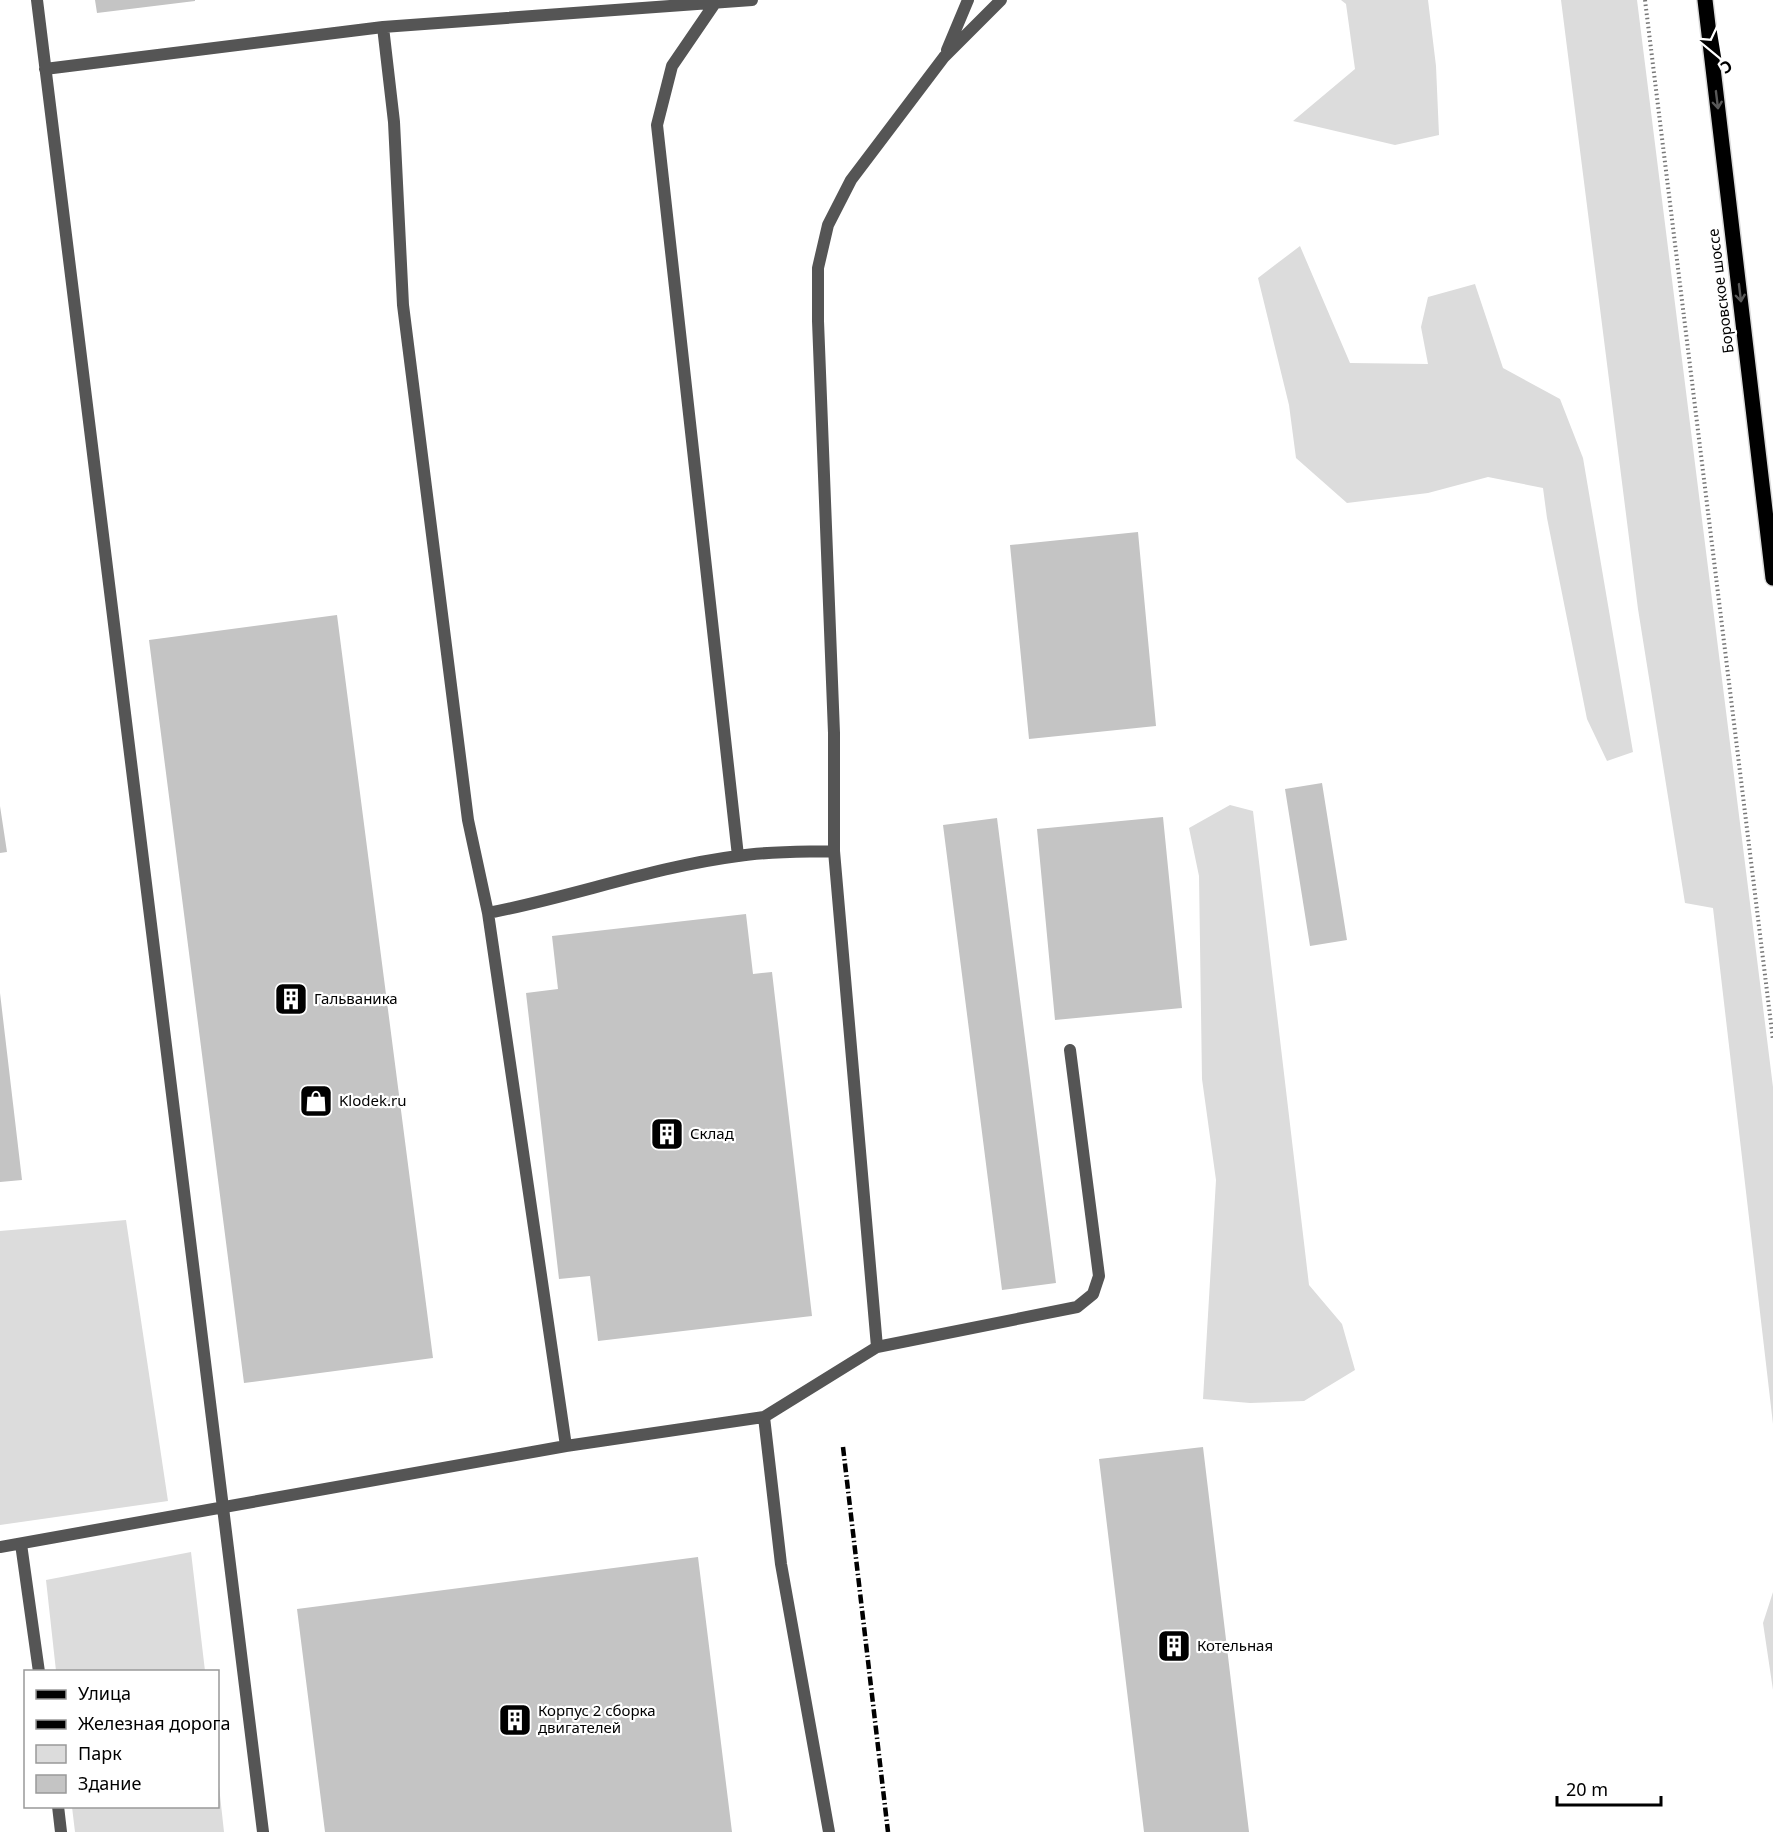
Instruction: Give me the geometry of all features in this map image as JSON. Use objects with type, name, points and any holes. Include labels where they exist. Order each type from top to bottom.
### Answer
[{"type":"main road","name":"Боровское шоссе","points":[[1705,0],[1773,578]]},
{"type":"lane","points":[[37,0],[225,1505],[263,1832]]},
{"type":"lane","points":[[45,69],[383,27],[752,0]]},
{"type":"lane","points":[[944,57],[968,0]]},
{"type":"lane","points":[[877,1347],[834,851],[834,733],[818,321],[818,268],[828,225],[851,180],[944,57],[1001,0]]},
{"type":"lane","points":[[715,3],[672,66],[657,125],[738,856]]},
{"type":"lane","points":[[383,27],[394,122],[403,305],[468,820],[488,913],[566,1446]]},
{"type":"lane","points":[[488,913],[524,906],[586,888],[738,856],[834,851]]},
{"type":"lane","points":[[0,1547],[225,1505],[566,1446],[764,1417],[877,1347],[1077,1306],[1093,1294],[1099,1276],[1070,1050]]},
{"type":"lane","points":[[764,1417],[781,1564],[829,1832]]},
{"type":"lane","points":[[21,1544],[39,1670]]},
{"type":"lane","points":[[58,1808],[61,1832]]},
{"type":"path","points":[[1645,0],[1773,1040]]},
{"type":"green space","points":[[1341,0],[1428,0],[1436,66],[1439,135],[1395,145],[1293,121],[1355,69],[1346,4]]},
{"type":"green space","points":[[1561,0],[1637,0],[1773,1087],[1773,1424],[1713,908],[1685,903],[1638,609]]},
{"type":"green space","points":[[1300,246],[1350,363],[1428,364],[1421,327],[1428,297],[1475,284],[1503,368],[1560,399],[1583,458],[1633,752],[1607,761],[1587,719],[1543,488],[1488,477],[1428,493],[1347,503],[1296,458],[1289,405],[1258,278]]},
{"type":"green space","points":[[1230,805],[1253,811],[1309,1285],[1342,1324],[1355,1370],[1304,1401],[1250,1403],[1203,1399],[1216,1180],[1202,1079],[1199,876],[1189,828]]},
{"type":"green space","points":[[126,1220],[168,1501],[0,1525],[0,1231]]},
{"type":"green space","points":[[191,1552],[205,1670],[56,1670],[46,1580]]},
{"type":"green space","points":[[1773,1592],[1773,1690],[1763,1623]]},
{"type":"green space","points":[[219,1786],[224,1832],[75,1832],[72,1808],[219,1808]]},
{"type":"building","points":[[95,0],[195,0],[195,1],[97,13]]},
{"type":"building","points":[[1138,532],[1156,726],[1029,739],[1010,545]]},
{"type":"building","name":"Гальваника","points":[[337,615],[433,1358],[244,1383],[149,640]]},
{"type":"building","points":[[1322,783],[1347,940],[1310,946],[1285,789]]},
{"type":"building","points":[[0,806],[7,852],[0,853]]},
{"type":"building","points":[[1163,817],[1182,1008],[1055,1020],[1037,829]]},
{"type":"building","points":[[997,818],[1056,1283],[1002,1290],[943,825]]},
{"type":"building","name":"Склад","points":[[746,914],[753,974],[772,972],[812,1316],[598,1341],[590,1276],[559,1279],[526,993],[558,989],[552,936]]},
{"type":"building","points":[[0,993],[22,1180],[0,1182]]},
{"type":"building","name":"Котельная","points":[[1203,1447],[1249,1832],[1144,1832],[1099,1459]]},
{"type":"building","name":"Корпус 2 сборка двигателей","points":[[698,1557],[732,1832],[325,1832],[297,1609]]},
{"type":"railway","points":[[843,1447],[888,1832]]},
{"type":"place","name":"Гальваника","points":[[291,999]]},
{"type":"place","name":"Klodek.ru","points":[[316,1101]]},
{"type":"place","name":"Склад","points":[[667,1134]]},
{"type":"place","name":"Котельная","points":[[1174,1646]]},
{"type":"place","name":"Корпус 2 сборка двигателей","points":[[515,1720]]}]
